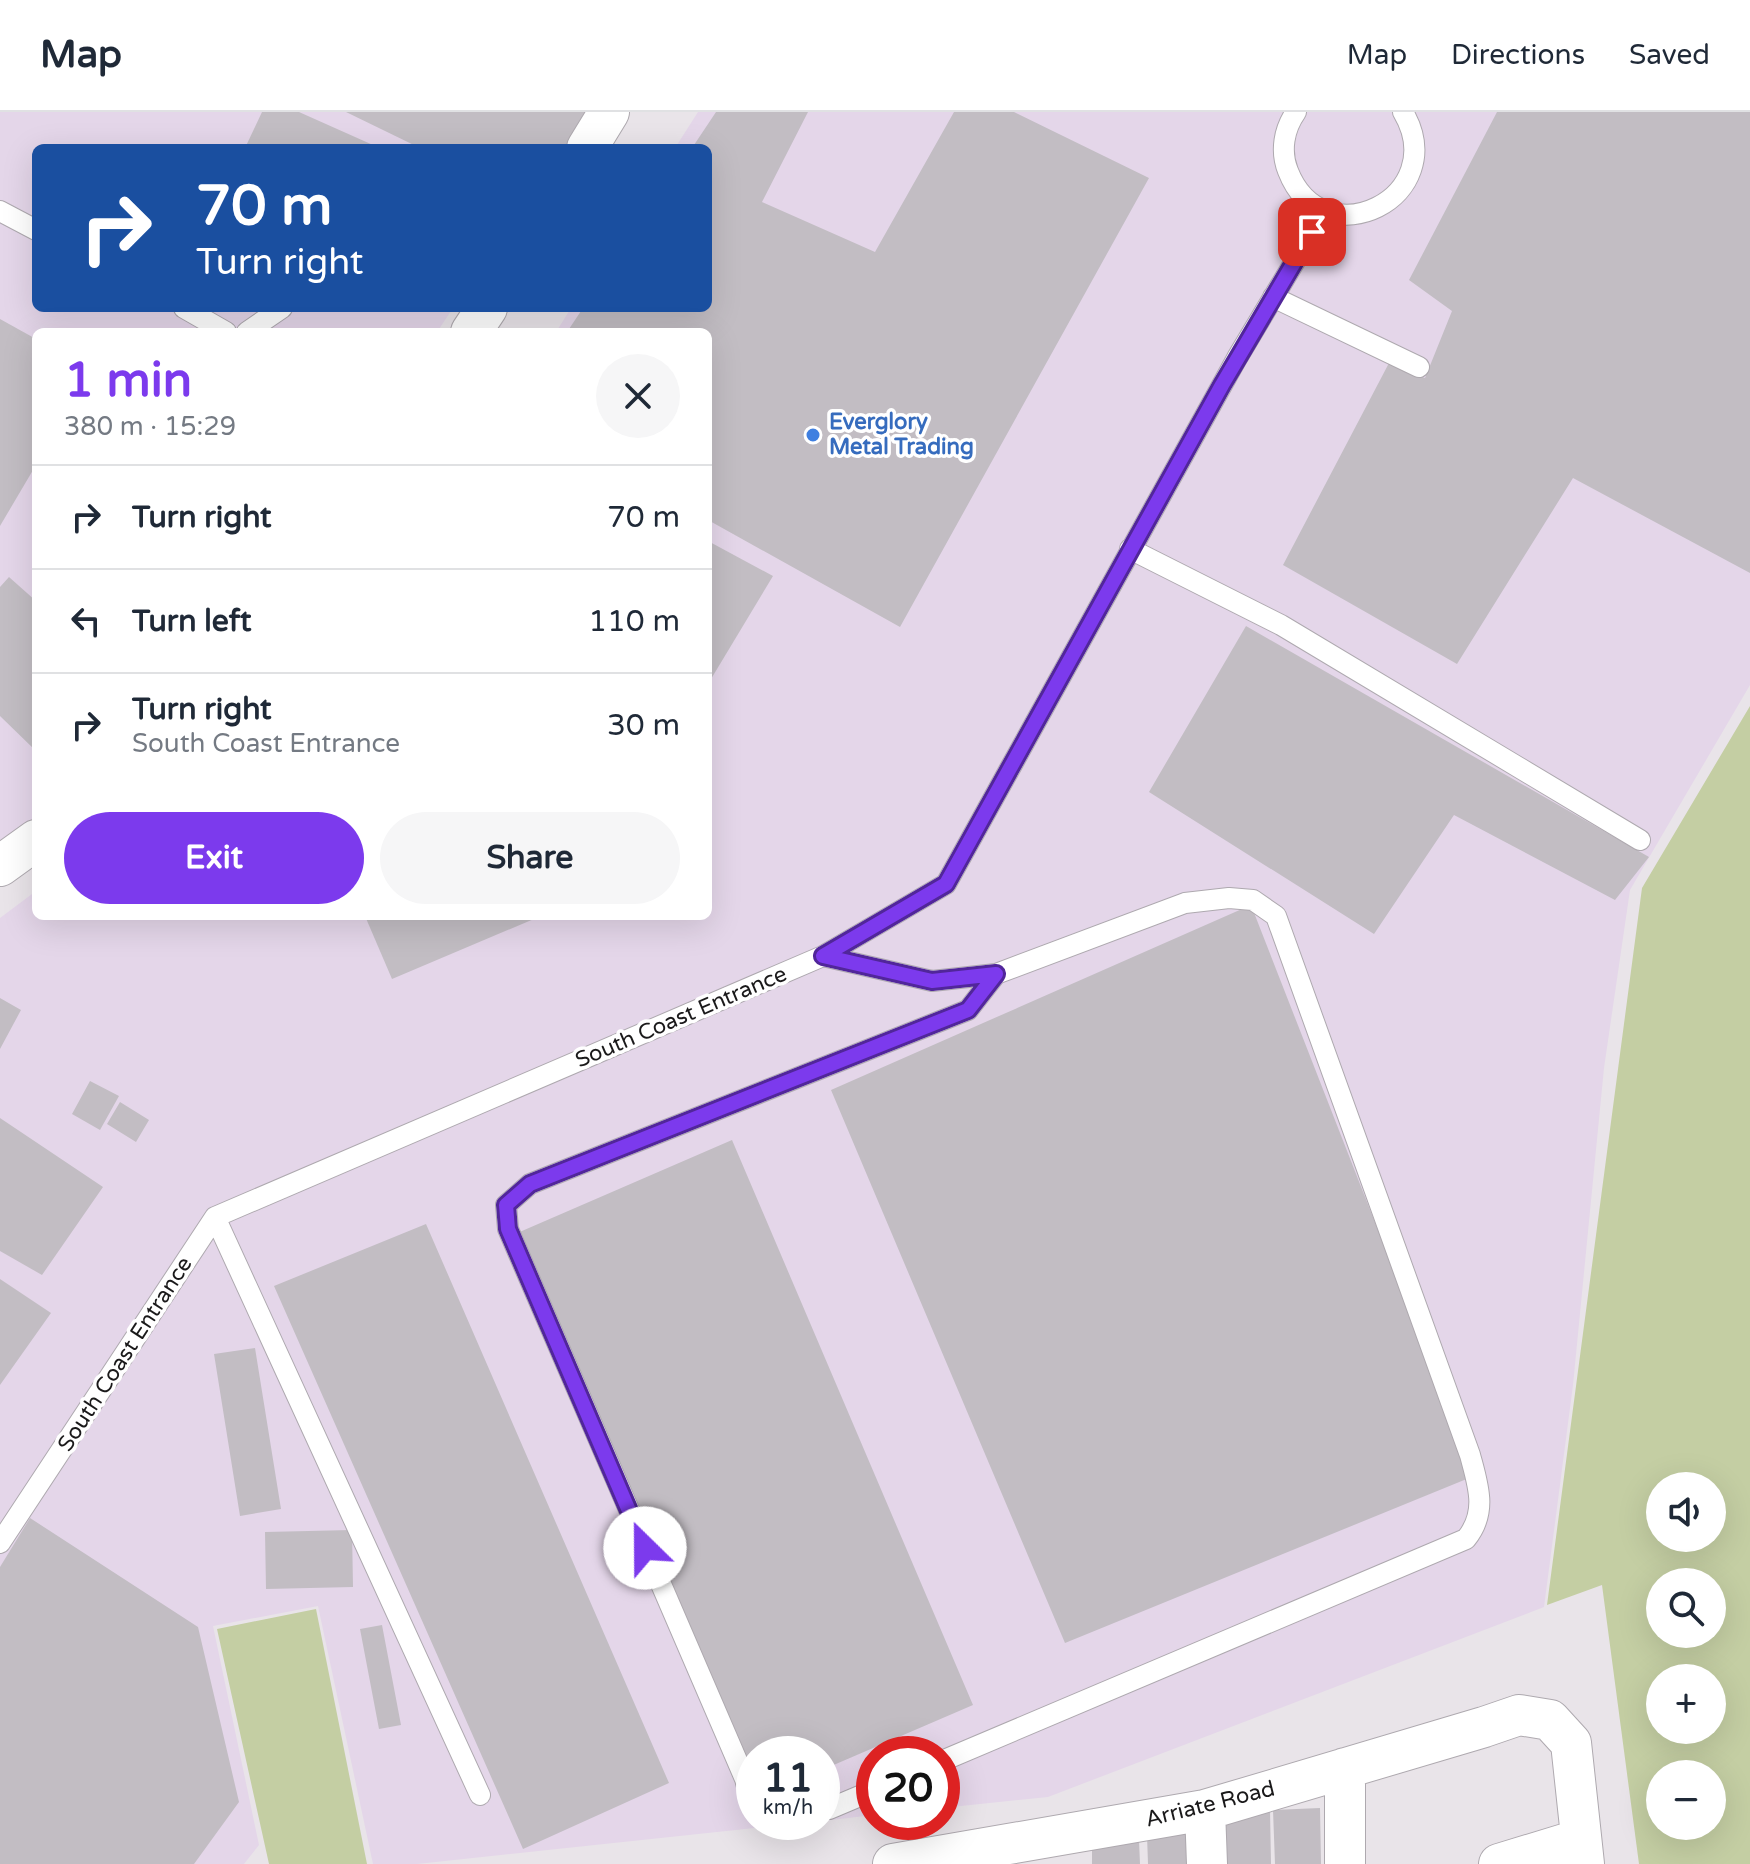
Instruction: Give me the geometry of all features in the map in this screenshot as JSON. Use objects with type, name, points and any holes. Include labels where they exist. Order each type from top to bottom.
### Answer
[{"type":"street","points":[[589,144],[609,112]]},
{"type":"street","points":[[0,866],[32,843]]},
{"type":"street","name":"Arriate Road","points":[[893,1864],[1077,1848],[1519,1715],[1550,1720],[1571,1743],[1582,1852]]},
{"type":"street","points":[[1345,1768],[1345,1864]]},
{"type":"street","points":[[1205,1810],[1207,1864]]},
{"type":"street","points":[[1499,1864],[1582,1852]]},
{"type":"lane","points":[[1296,112],[1289,121],[1283,142],[1285,164],[1292,183],[1306,200],[1325,211],[1346,215],[1367,213],[1387,203],[1402,188],[1412,169],[1416,148],[1411,126],[1403,112]]},
{"type":"lane","points":[[0,211],[32,228]]},
{"type":"lane","name":"South Coast Entrance","points":[[0,1543],[215,1217],[823,956],[946,884],[1237,358],[1325,211]]},
{"type":"lane","points":[[1273,297],[1419,367]]},
{"type":"lane","points":[[191,312],[219,328]]},
{"type":"lane","points":[[253,328],[276,312]]},
{"type":"lane","points":[[1130,549],[1281,625],[1640,840]]},
{"type":"lane","points":[[823,956],[932,981],[996,974],[1185,903],[1229,898],[1253,900],[1276,916],[1470,1455],[1481,1494],[1475,1528],[1466,1539],[960,1753]]},
{"type":"lane","points":[[736,1758],[508,1229],[506,1205],[530,1184],[968,1010],[996,974]]},
{"type":"lane","points":[[215,1217],[480,1795]]},
{"type":"shaded area","points":[[0,112],[577,112],[557,144],[32,144],[32,312],[450,312],[440,328],[32,328],[32,824],[0,852]]},
{"type":"shaded area","points":[[698,112],[1750,112],[1750,685],[1630,890],[1604,1068],[1573,1385],[1544,1607],[1048,1797],[960,1806],[960,1736],[856,1736],[856,1817],[840,1819],[840,1736],[736,1736],[736,1830],[417,1864],[373,1864],[318,1606],[213,1626],[259,1845],[244,1864],[0,1864],[0,918],[32,894],[32,920],[712,920],[712,328],[558,328],[568,312],[712,312],[712,144],[678,144]]},
{"type":"green space","points":[[1750,706],[1750,1864],[1639,1864],[1602,1585],[1547,1605],[1642,888]]},
{"type":"green space","points":[[316,1609],[367,1864],[269,1864],[217,1629]]},
{"type":"building","points":[[262,112],[299,112],[371,144],[247,144]]},
{"type":"building","points":[[346,112],[590,112],[568,144],[412,144]]},
{"type":"building","points":[[716,112],[808,112],[762,202],[875,252],[954,112],[1014,112],[1149,178],[900,627],[712,522],[712,328],[570,328],[580,312],[712,312],[712,144],[695,144]]},
{"type":"building","points":[[1497,112],[1750,112],[1750,573],[1573,478],[1457,664],[1283,565],[1389,363],[1425,378],[1452,311],[1409,280]]},
{"type":"building","points":[[0,319],[32,337],[32,472],[0,526]]},
{"type":"building","points":[[712,543],[773,576],[712,677]]},
{"type":"building","points":[[9,577],[32,597],[32,747],[0,716],[0,587]]},
{"type":"building","points":[[1246,626],[1649,857],[1615,900],[1454,815],[1374,934],[1149,792]]},
{"type":"building","points":[[1251,905],[1474,1476],[1065,1643],[831,1090]]},
{"type":"building","points":[[367,920],[532,920],[392,979]]},
{"type":"building","points":[[0,998],[21,1010],[0,1049]]},
{"type":"building","points":[[90,1081],[119,1096],[100,1130],[72,1114]]},
{"type":"building","points":[[120,1102],[149,1120],[136,1142],[107,1124]]},
{"type":"building","points":[[0,1118],[103,1187],[42,1275],[0,1251]]},
{"type":"building","points":[[732,1140],[973,1705],[901,1736],[856,1736],[856,1755],[840,1762],[840,1736],[736,1736],[736,1749],[515,1234]]},
{"type":"building","points":[[426,1224],[669,1783],[523,1849],[274,1286]]},
{"type":"building","points":[[0,1279],[51,1313],[0,1385]]},
{"type":"building","points":[[255,1348],[281,1509],[240,1516],[214,1354]]},
{"type":"building","points":[[30,1518],[198,1627],[239,1802],[194,1864],[0,1864],[0,1567]]},
{"type":"building","points":[[352,1530],[353,1587],[266,1589],[265,1532]]},
{"type":"building","points":[[382,1625],[401,1725],[379,1729],[360,1629]]},
{"type":"building","points":[[1320,1808],[1321,1864],[1275,1864],[1273,1810]]},
{"type":"building","points":[[1270,1810],[1271,1864],[1224,1864],[1223,1812]]},
{"type":"building","points":[[1195,1834],[1195,1864],[1148,1864],[1147,1835]]},
{"type":"building","points":[[1139,1840],[1140,1864],[1092,1864],[1092,1841]]},
{"type":"place","name":"Everglory Metal Trading","points":[[813,435]]},
{"type":"route","points":[[645,1548],[508,1229],[506,1205],[530,1184],[968,1010],[996,974],[932,981],[823,956],[946,884],[1237,358],[1312,232]]}]
